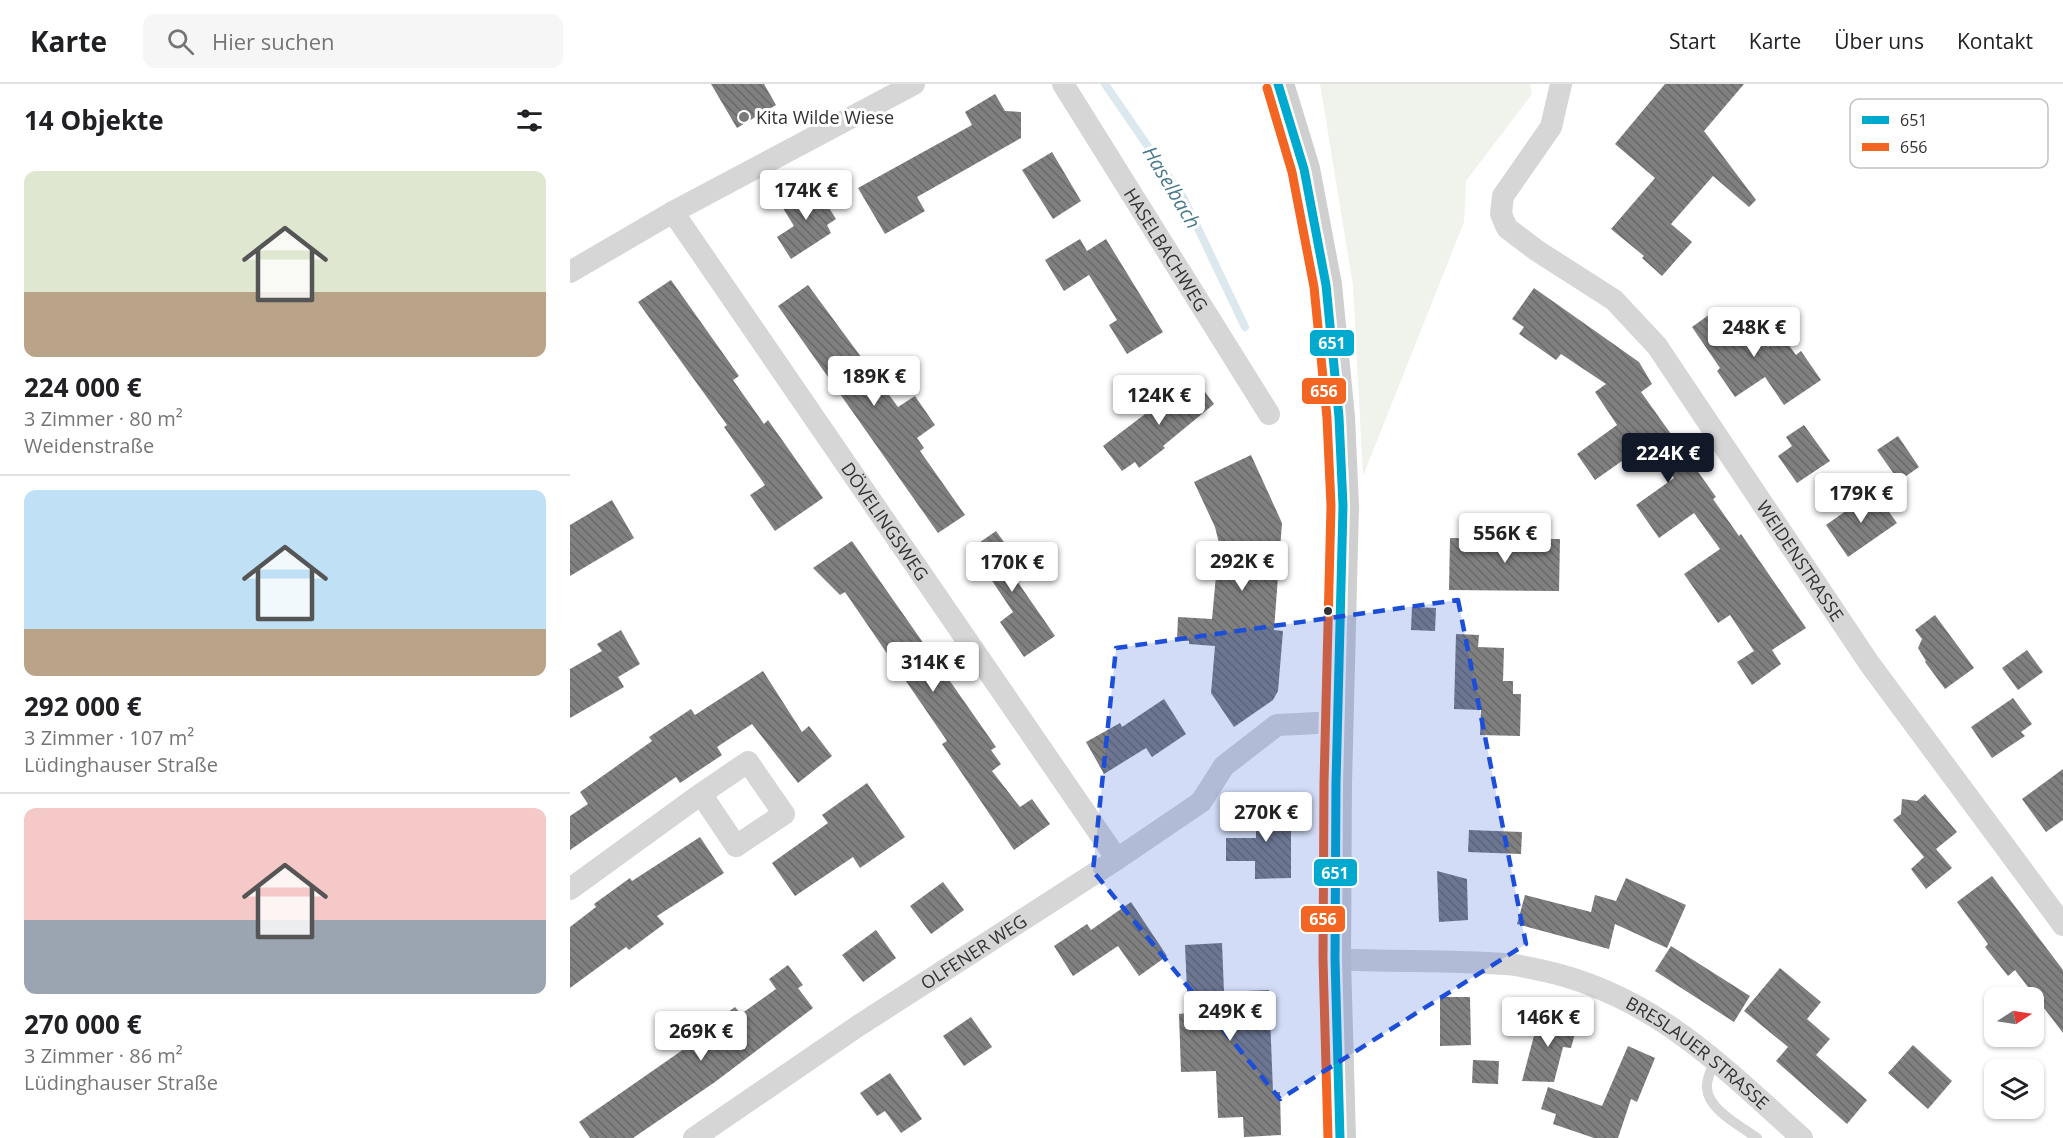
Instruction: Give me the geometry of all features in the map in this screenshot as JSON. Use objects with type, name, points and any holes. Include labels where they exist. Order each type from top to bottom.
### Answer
[{"type":"street","points":[[570,272],[673,212],[914,84]]},
{"type":"street","name":"HASELBACHWEG","points":[[1063,84],[1269,414]]},
{"type":"street","points":[[1278,84],[1304,169],[1326,285],[1338,405],[1343,506],[1335,959],[1340,1138]]},
{"type":"street","name":"WEIDENSTRASSE","points":[[1561,84],[1551,127],[1503,196],[1501,213],[1507,228],[1536,250],[1614,300],[1657,346],[1869,663],[2063,925]]},
{"type":"street","name":"DÖVELINGSWEG","points":[[673,212],[1118,859]]},
{"type":"street","name":"OLFENER WEG","points":[[694,1138],[858,1026],[1118,859],[1201,802],[1224,766],[1277,725],[1338,722]]},
{"type":"street","points":[[570,889],[701,794],[748,762],[784,814],[736,846],[701,794]]},
{"type":"street","name":"BRESLAUER STRASSE","points":[[1335,959],[1506,964],[1562,975],[1615,994],[1648,1011],[1715,1060],[1802,1138]]},
{"type":"lane","points":[[1715,1060],[1708,1077],[1709,1096],[1718,1109],[1757,1138]]},
{"type":"highlighted area","points":[[1458,600],[1526,944],[1280,1099],[1093,871],[1116,648]]},
{"type":"shaded area","points":[[1320,84],[1530,84],[1532,94],[1466,181],[1464,222],[1363,476],[1353,285]]},
{"type":"building","name":"Kita Wilde Wiese","points":[[711,84],[764,84],[776,105],[737,128]]},
{"type":"building","points":[[1665,84],[1744,84],[1704,131],[1756,200],[1749,207],[1713,176],[1671,224],[1692,242],[1662,276],[1642,258],[1644,256],[1611,229],[1655,178],[1615,144]]},
{"type":"building","points":[[995,94],[1005,111],[1021,112],[1021,138],[917,197],[925,211],[885,234],[858,188],[972,125],[965,112]]},
{"type":"building","points":[[1052,152],[1081,201],[1053,219],[1022,170]]},
{"type":"building","points":[[814,184],[836,219],[827,225],[831,233],[791,259],[777,237],[794,226],[781,205]]},
{"type":"building","points":[[1080,239],[1087,251],[1106,239],[1163,332],[1127,354],[1109,325],[1117,320],[1089,275],[1064,291],[1045,260]]},
{"type":"building","points":[[671,280],[739,376],[733,380],[764,424],[768,420],[823,498],[775,531],[750,495],[765,485],[724,427],[727,425],[638,302]]},
{"type":"building","points":[[808,285],[898,407],[915,396],[935,425],[917,438],[924,448],[920,451],[965,515],[938,533],[778,306]]},
{"type":"building","points":[[1534,288],[1639,362],[1652,384],[1641,392],[1716,497],[1713,499],[1739,536],[1741,534],[1806,628],[1772,650],[1781,664],[1752,685],[1737,662],[1754,651],[1730,615],[1718,623],[1684,574],[1720,549],[1694,513],[1659,538],[1636,505],[1674,478],[1649,442],[1595,480],[1577,454],[1617,425],[1595,392],[1606,384],[1561,354],[1556,360],[1519,334],[1524,327],[1512,319]]},
{"type":"building","points":[[1717,309],[1725,322],[1742,311],[1768,347],[1783,337],[1796,355],[1801,351],[1821,380],[1784,405],[1765,377],[1735,397],[1717,371],[1720,368],[1692,327]]},
{"type":"building","points":[[1194,377],[1214,404],[1139,468],[1135,462],[1122,471],[1103,446]]},
{"type":"building","points":[[1804,425],[1830,461],[1797,483],[1778,456],[1792,446],[1786,437]]},
{"type":"building","points":[[1898,436],[1919,467],[1899,481],[1877,450]]},
{"type":"building","points":[[1251,455],[1282,523],[1274,630],[1283,631],[1278,691],[1273,700],[1234,727],[1211,693],[1215,646],[1189,644],[1189,641],[1177,640],[1178,617],[1212,619],[1219,543],[1215,527],[1194,482]]},
{"type":"building","points":[[1874,491],[1897,523],[1848,557],[1826,525]]},
{"type":"building","points":[[612,500],[634,538],[570,576],[570,525]]},
{"type":"building","points":[[996,531],[1012,553],[1017,550],[1029,567],[1015,578],[1055,636],[1024,657],[1000,622],[1013,612],[982,566],[978,569],[966,552]]},
{"type":"building","points":[[1450,538],[1560,539],[1559,591],[1449,590]]},
{"type":"building","points":[[852,541],[996,747],[991,750],[1001,764],[992,771],[1020,807],[1032,799],[1050,824],[1014,850],[942,744],[947,741],[845,592],[840,595],[813,568]]},
{"type":"building","points":[[1412,607],[1436,608],[1435,631],[1411,630]]},
{"type":"building","points":[[1935,615],[1974,668],[1945,689],[1925,662],[1918,648],[1922,639],[1915,630]]},
{"type":"building","points":[[621,630],[640,664],[618,677],[624,687],[570,718],[570,669],[602,651],[597,644]]},
{"type":"building","points":[[1456,634],[1479,635],[1478,647],[1504,648],[1503,681],[1513,681],[1513,694],[1521,694],[1520,736],[1480,735],[1481,710],[1454,709]]},
{"type":"building","points":[[2027,650],[2043,672],[2018,690],[2002,668]]},
{"type":"building","points":[[763,671],[802,732],[809,726],[832,756],[798,783],[752,724],[717,747],[722,755],[680,783],[676,777],[570,850],[570,816],[588,804],[580,792],[652,741],[649,737],[691,709],[695,715]]},
{"type":"building","points":[[2013,698],[2032,724],[2021,732],[2025,736],[1992,758],[1971,727]]},
{"type":"building","points":[[1164,699],[1186,734],[1152,757],[1146,748],[1104,774],[1086,742],[1120,723],[1122,727]]},
{"type":"building","points":[[2063,769],[2063,820],[2046,832],[2022,799]]},
{"type":"building","points":[[867,783],[905,837],[860,868],[853,857],[795,896],[772,863],[828,823],[822,815]]},
{"type":"building","points":[[1925,794],[1957,832],[1936,849],[1952,868],[1926,889],[1911,869],[1924,857],[1893,820],[1901,814],[1902,799],[1917,801]]},
{"type":"building","points":[[1256,803],[1283,804],[1291,811],[1291,878],[1255,879],[1255,861],[1226,861],[1226,838],[1256,838]]},
{"type":"building","points":[[1469,830],[1522,832],[1521,854],[1468,852]]},
{"type":"building","points":[[700,837],[724,873],[657,916],[664,924],[629,950],[626,947],[570,988],[570,927],[596,907],[594,904],[630,878],[632,881]]},
{"type":"building","points":[[1437,871],[1467,879],[1468,920],[1439,922]]},
{"type":"building","points":[[1992,876],[2063,970],[2063,1033],[2044,1008],[2044,987],[2028,987],[2015,970],[2008,976],[1985,947],[1988,944],[1957,902]]},
{"type":"building","points":[[1626,878],[1686,905],[1667,948],[1615,924],[1609,949],[1517,924],[1525,895],[1591,912],[1595,895],[1616,901]]},
{"type":"building","points":[[943,882],[964,910],[931,934],[910,906]]},
{"type":"building","points":[[1131,902],[1167,956],[1139,976],[1118,946],[1073,976],[1054,946],[1087,924],[1091,930]]},
{"type":"building","points":[[876,930],[896,958],[863,982],[842,955]]},
{"type":"building","points":[[1222,943],[1224,992],[1269,990],[1273,1092],[1280,1092],[1281,1135],[1244,1137],[1243,1117],[1218,1118],[1216,1071],[1181,1072],[1179,1014],[1188,1013],[1185,945]]},
{"type":"building","points":[[1671,946],[1750,996],[1734,1022],[1655,971]]},
{"type":"building","points":[[788,965],[803,985],[798,988],[813,1008],[715,1082],[633,1138],[590,1138],[579,1122],[697,1040],[695,1037],[735,1007],[741,1014],[776,989],[769,979]]},
{"type":"building","points":[[1780,968],[1821,1002],[1807,1019],[1830,1039],[1816,1055],[1867,1100],[1847,1124],[1776,1061],[1788,1047],[1744,1011]]},
{"type":"building","points":[[1440,997],[1470,997],[1471,1045],[1440,1046]]},
{"type":"building","points":[[1540,1013],[1578,1023],[1571,1048],[1563,1047],[1554,1082],[1522,1081]]},
{"type":"building","points":[[971,1017],[992,1047],[964,1066],[943,1036]]},
{"type":"building","points":[[1913,1045],[1952,1081],[1928,1109],[1888,1073]]},
{"type":"building","points":[[1628,1046],[1655,1058],[1637,1102],[1631,1099],[1618,1138],[1594,1138],[1553,1124],[1556,1114],[1541,1109],[1548,1087],[1602,1106]]},
{"type":"building","points":[[1473,1060],[1499,1061],[1498,1084],[1472,1083]]},
{"type":"building","points":[[890,1073],[922,1119],[901,1133],[885,1111],[877,1116],[860,1093]]},
{"type":"waterway","name":"Haselbach","points":[[1105,84],[1184,199],[1245,327]]},
{"type":"transit line","name":"651","points":[[1278,84],[1304,169],[1326,285],[1339,417],[1343,506],[1336,783],[1335,959],[1340,1138]]},
{"type":"transit line","name":"656","points":[[1267,88],[1292,172],[1314,287],[1327,418],[1331,506],[1324,783],[1323,959],[1328,1138]]},
{"type":"place","name":"Kita Wilde Wiese","points":[[744,117]]}]
